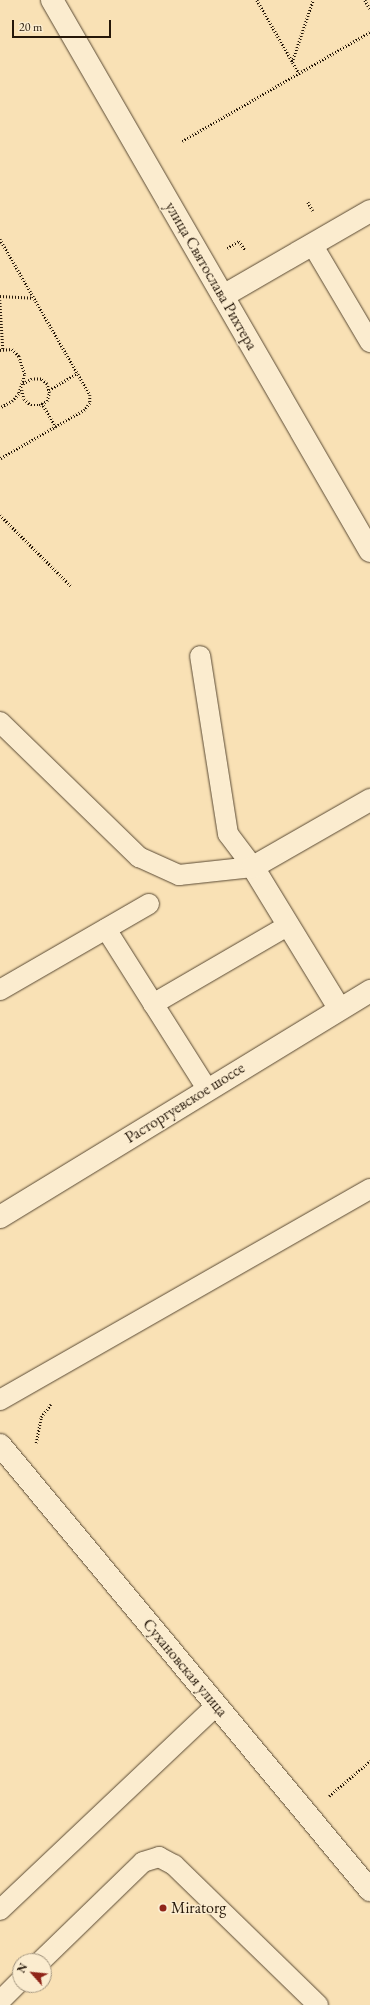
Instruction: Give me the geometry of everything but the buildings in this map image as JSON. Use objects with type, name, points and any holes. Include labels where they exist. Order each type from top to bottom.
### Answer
[{"type":"street","name":"улица Святослава Рихтера","points":[[52,0],[370,551]]},
{"type":"street","points":[[223,296],[370,211]]},
{"type":"street","points":[[339,1008],[253,867],[370,800]]},
{"type":"street","name":"Расторгуевское шоссе","points":[[0,1217],[339,1008],[370,991]]},
{"type":"street","name":"Сухановская улица","points":[[0,1445],[370,1890]]},
{"type":"lane","points":[[312,244],[370,342]]},
{"type":"lane","points":[[200,656],[228,834],[253,867]]},
{"type":"lane","points":[[0,722],[139,857],[179,876],[253,867]]},
{"type":"lane","points":[[0,990],[149,904]]},
{"type":"lane","points":[[153,1004],[288,925]]},
{"type":"lane","points":[[106,929],[207,1090]]},
{"type":"lane","points":[[0,1400],[370,1189]]},
{"type":"lane","points":[[0,1910],[216,1706]]},
{"type":"lane","points":[[49,1953],[142,1862],[159,1857],[174,1865],[318,2005]]},
{"type":"lane","points":[[0,2001],[12,1989]]},
{"type":"path","points":[[257,0],[299,73]]},
{"type":"path","points":[[292,62],[313,0]]},
{"type":"path","points":[[365,0],[370,9]]},
{"type":"path","points":[[182,141],[370,32]]},
{"type":"path","points":[[0,239],[90,395],[90,403],[85,410],[0,459]]},
{"type":"path","points":[[0,296],[34,298]]},
{"type":"path","points":[[0,300],[1,349],[12,349],[19,356],[23,365],[22,389],[24,399],[31,405],[42,403],[47,400],[49,390],[47,384],[41,379],[32,379],[23,384]]},
{"type":"path","points":[[49,390],[77,373]]},
{"type":"path","points":[[0,408],[13,401],[22,389]]},
{"type":"path","points":[[42,403],[56,427]]},
{"type":"path","points":[[0,515],[71,586]]},
{"type":"path","points":[[37,1446],[41,1417],[56,1398]]},
{"type":"path","points":[[326,1798],[370,1762]]},
{"type":"place","name":"Miratorg","points":[[163,1908]]}]
